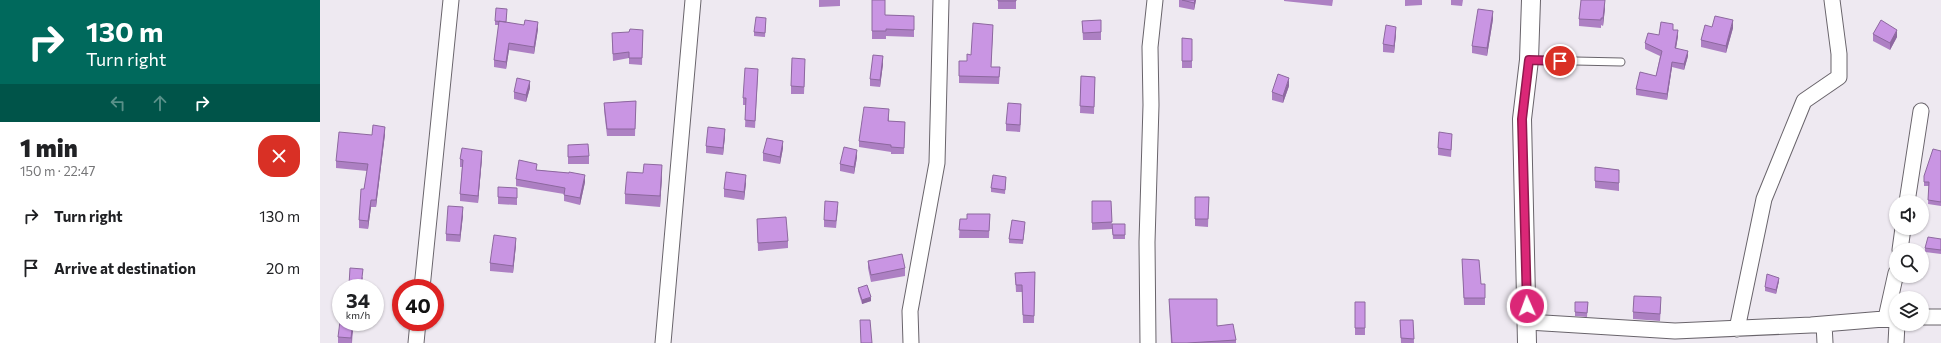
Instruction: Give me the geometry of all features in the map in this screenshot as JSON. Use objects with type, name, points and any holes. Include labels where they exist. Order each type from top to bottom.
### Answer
[{"type":"street","points":[[423,279],[452,0]]},
{"type":"street","points":[[663,343],[693,0]]},
{"type":"street","points":[[911,343],[910,311],[937,163],[941,0]]},
{"type":"street","points":[[1148,343],[1147,242],[1151,105],[1150,47],[1155,0]]},
{"type":"street","points":[[1527,343],[1528,322],[1522,119],[1529,60],[1531,0]]},
{"type":"street","points":[[1738,329],[1764,199],[1804,101],[1839,77],[1839,54],[1832,0]]},
{"type":"street","points":[[1908,195],[1921,111]]},
{"type":"street","points":[[1929,317],[1941,317]]},
{"type":"street","points":[[1528,322],[1675,337],[1738,329],[1889,320]]},
{"type":"street","points":[[1824,324],[1826,343]]},
{"type":"street","points":[[416,343],[417,331]]},
{"type":"street","points":[[1894,331],[1896,343]]},
{"type":"lane","points":[[1529,60],[1622,62]]},
{"type":"building","points":[[872,0],[885,0],[885,15],[914,16],[914,30],[886,29],[886,31],[872,31]]},
{"type":"building","points":[[1016,0],[1016,1],[998,1]]},
{"type":"building","points":[[1182,0],[1195,0],[1194,3]]},
{"type":"building","points":[[1581,0],[1605,0],[1603,18],[1601,18],[1601,20],[1579,19]]},
{"type":"building","points":[[496,8],[507,9],[506,22],[495,21]]},
{"type":"building","points":[[1478,9],[1493,11],[1487,48],[1472,46]]},
{"type":"building","points":[[1715,16],[1733,20],[1726,46],[1701,40],[1705,25],[1712,27]]},
{"type":"building","points":[[756,17],[766,18],[765,33],[754,32]]},
{"type":"building","points":[[525,20],[538,22],[534,47],[509,43],[506,62],[494,60],[499,21],[524,25]]},
{"type":"building","points":[[1101,20],[1101,32],[1083,33],[1082,21]]},
{"type":"building","points":[[1881,20],[1897,30],[1890,43],[1873,34]]},
{"type":"building","points":[[1661,22],[1673,24],[1673,30],[1678,30],[1675,48],[1688,51],[1684,64],[1672,62],[1667,94],[1636,89],[1640,72],[1656,76],[1662,51],[1645,43],[1648,33],[1659,35]]},
{"type":"building","points":[[973,23],[993,25],[991,67],[1000,67],[999,77],[959,76],[959,61],[967,61],[967,54],[971,55]]},
{"type":"building","points":[[1386,25],[1396,27],[1394,46],[1383,44]]},
{"type":"building","points":[[630,29],[643,30],[642,58],[629,58],[629,52],[613,54],[612,33],[629,32]]},
{"type":"building","points":[[1182,38],[1192,39],[1192,61],[1182,61]]},
{"type":"building","points":[[873,55],[883,56],[880,80],[870,79]]},
{"type":"building","points":[[792,58],[805,59],[804,87],[791,86]]},
{"type":"building","points":[[745,68],[758,69],[755,121],[745,120],[746,98],[743,98]]},
{"type":"building","points":[[1278,74],[1289,78],[1283,96],[1272,92]]},
{"type":"building","points":[[1081,76],[1095,77],[1094,107],[1080,106]]},
{"type":"building","points":[[517,78],[530,81],[526,95],[514,92]]},
{"type":"building","points":[[636,101],[635,129],[607,129],[604,103]]},
{"type":"building","points":[[1008,103],[1021,104],[1020,125],[1006,124]]},
{"type":"building","points":[[864,107],[889,109],[888,121],[905,122],[904,148],[859,141]]},
{"type":"building","points":[[373,125],[385,127],[376,200],[371,200],[368,221],[359,220],[361,189],[364,189],[368,164],[336,161],[339,132],[372,135]]},
{"type":"building","points":[[708,127],[725,129],[723,148],[706,146]]},
{"type":"building","points":[[1439,132],[1452,134],[1451,150],[1438,148]]},
{"type":"building","points":[[767,138],[783,141],[780,157],[763,153]]},
{"type":"building","points":[[588,144],[589,156],[568,157],[568,145]]},
{"type":"building","points":[[844,147],[857,150],[854,167],[840,164]]},
{"type":"building","points":[[462,148],[482,151],[478,196],[460,194],[463,160],[460,159]]},
{"type":"building","points":[[1933,149],[1941,151],[1941,202],[1929,200],[1929,182],[1924,182],[1924,176]]},
{"type":"building","points":[[519,160],[537,164],[536,170],[569,172],[585,175],[580,198],[564,195],[565,188],[516,179]]},
{"type":"building","points":[[644,164],[662,165],[660,196],[625,194],[627,172],[643,173]]},
{"type":"building","points":[[1595,167],[1619,170],[1619,183],[1595,181]]},
{"type":"building","points":[[726,172],[746,175],[744,192],[724,189]]},
{"type":"building","points":[[993,175],[1006,177],[1005,190],[991,188]]},
{"type":"building","points":[[498,187],[517,188],[517,198],[498,197]]},
{"type":"building","points":[[1195,197],[1209,197],[1208,219],[1195,219]]},
{"type":"building","points":[[825,201],[838,202],[836,221],[824,220]]},
{"type":"building","points":[[1092,201],[1111,201],[1112,222],[1092,223]]},
{"type":"building","points":[[448,206],[463,207],[460,235],[446,234]]},
{"type":"building","points":[[967,214],[990,214],[989,231],[959,230],[960,219],[967,219]]},
{"type":"building","points":[[786,217],[788,241],[758,243],[757,219]]},
{"type":"building","points":[[1012,220],[1025,222],[1023,240],[1009,239]]},
{"type":"building","points":[[1112,224],[1125,224],[1125,235],[1113,235]]},
{"type":"building","points":[[494,235],[516,238],[513,266],[490,263]]},
{"type":"building","points":[[1928,237],[1941,239],[1941,250],[1929,248],[1929,243],[1926,243]]},
{"type":"building","points":[[902,254],[905,268],[871,275],[868,261]]},
{"type":"building","points":[[1462,259],[1479,260],[1481,284],[1485,284],[1485,298],[1464,298]]},
{"type":"building","points":[[350,268],[363,269],[362,279],[349,279]]},
{"type":"building","points":[[1035,272],[1034,316],[1023,315],[1022,285],[1016,285],[1015,273]]},
{"type":"building","points":[[1767,274],[1779,278],[1776,290],[1765,287]]},
{"type":"building","points":[[867,285],[871,297],[862,300],[858,288]]},
{"type":"building","points":[[1634,296],[1661,297],[1660,314],[1633,312]]},
{"type":"building","points":[[1169,299],[1217,299],[1217,326],[1233,324],[1236,340],[1172,343]]},
{"type":"building","points":[[1355,302],[1365,302],[1365,328],[1355,328]]},
{"type":"building","points":[[1575,302],[1588,302],[1587,313],[1575,312]]},
{"type":"building","points":[[860,320],[870,320],[872,343],[861,343]]},
{"type":"building","points":[[1400,320],[1413,320],[1414,339],[1401,338]]},
{"type":"building","points":[[339,331],[352,331],[351,338],[338,337]]},
{"type":"route","points":[[1527,306],[1522,119],[1529,60],[1560,61]]}]
